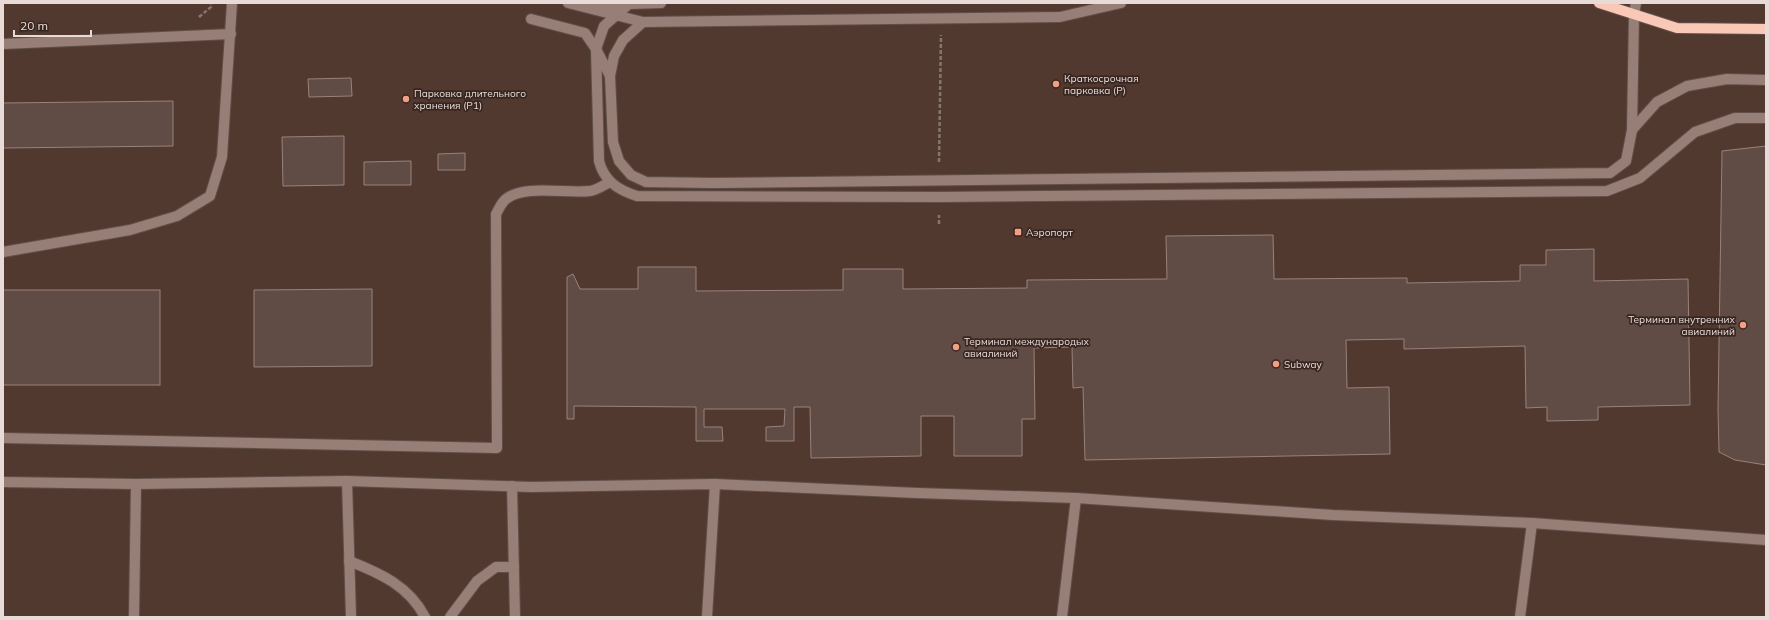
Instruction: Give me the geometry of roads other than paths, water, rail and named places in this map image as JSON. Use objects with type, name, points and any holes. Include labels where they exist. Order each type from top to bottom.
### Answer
[{"type":"main road","points":[[1599,3],[1677,28],[1766,29]]},
{"type":"lane","points":[[3,252],[130,230],[177,216],[210,196],[222,157],[232,3]]},
{"type":"lane","points":[[568,3],[643,22],[1060,17],[1121,3]]},
{"type":"lane","points":[[586,7],[661,3]]},
{"type":"lane","points":[[643,22],[624,40],[614,56],[610,76],[615,152],[624,169],[631,175],[642,180],[713,183],[1610,173],[1626,161],[1632,130],[1634,14],[1636,3]]},
{"type":"lane","points":[[629,4],[604,26],[596,49],[599,161],[603,173],[610,182],[622,191],[637,196],[939,197],[1606,191],[1640,178],[1695,132],[1735,118],[1766,118]]},
{"type":"lane","points":[[531,19],[585,33],[596,49],[610,76]]},
{"type":"lane","points":[[3,44],[231,34]]},
{"type":"lane","points":[[1632,130],[1657,102],[1687,86],[1727,80],[1766,80]]},
{"type":"lane","points":[[3,438],[497,448],[496,214],[500,206],[507,198],[516,194],[527,192],[591,191],[610,182]]},
{"type":"lane","points":[[347,481],[351,617]]},
{"type":"lane","points":[[3,482],[136,484],[347,481],[512,486],[715,484],[925,494],[1076,498],[1333,515],[1532,523],[1766,540]]},
{"type":"lane","points":[[134,617],[136,484]]},
{"type":"lane","points":[[707,617],[715,484]]},
{"type":"lane","points":[[512,486],[515,617]]},
{"type":"lane","points":[[1062,617],[1076,498]]},
{"type":"lane","points":[[1520,617],[1532,523]]},
{"type":"lane","points":[[349,561],[370,569],[401,586],[422,611],[424,617]]},
{"type":"lane","points":[[450,617],[477,580],[496,567],[514,567]]},
{"type":"place","name":"Краткосрочная парковка (P)","points":[[1056,84]]},
{"type":"place","name":"Парковка длительного хранения (P1)","points":[[406,99]]},
{"type":"place","name":"Аэропорт","points":[[1018,232]]},
{"type":"place","name":"Терминал внутренних авиалиний","points":[[1743,325]]},
{"type":"place","name":"Терминал международых авиалиний","points":[[956,347]]},
{"type":"place","name":"Subway","points":[[1276,364]]}]
